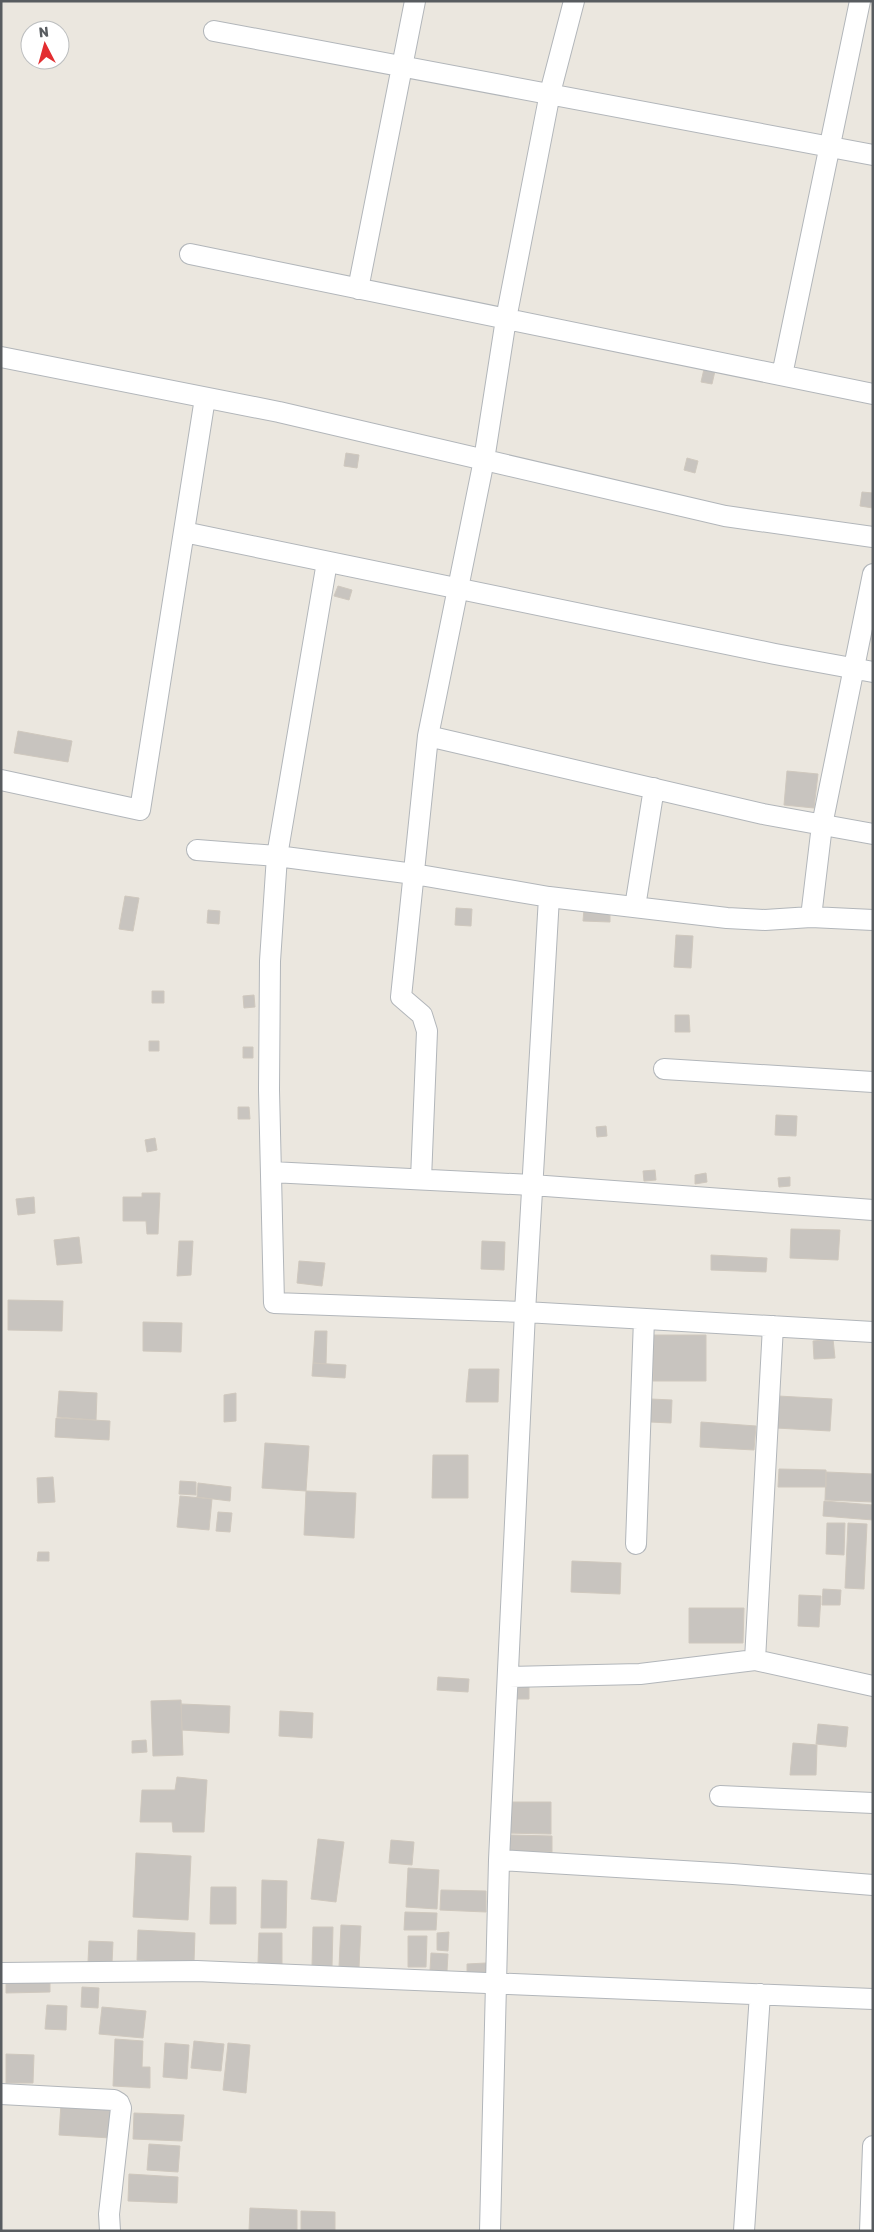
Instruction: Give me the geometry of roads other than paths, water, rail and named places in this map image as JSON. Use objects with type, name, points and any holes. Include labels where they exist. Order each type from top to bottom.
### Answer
[{"type":"street","points":[[358,289],[416,1]]},
{"type":"street","points":[[420,1179],[427,1031],[422,1016],[401,997],[428,736],[484,460],[506,319],[550,94],[574,1]]},
{"type":"street","points":[[782,376],[860,1]]},
{"type":"street","points":[[214,31],[873,155]]},
{"type":"street","points":[[190,254],[873,394]]},
{"type":"street","points":[[1,357],[279,412],[725,516],[873,537]]},
{"type":"street","points":[[1,780],[140,810],[205,398]]},
{"type":"street","points":[[184,532],[458,590],[863,671]]},
{"type":"street","points":[[328,562],[277,856],[270,961],[269,1090],[274,1303],[525,1312],[873,1332]]},
{"type":"street","points":[[811,917],[822,824],[863,671],[873,574]]},
{"type":"street","points":[[428,736],[763,814],[873,834]]},
{"type":"street","points":[[635,907],[654,788]]},
{"type":"street","points":[[197,850],[277,856],[414,874],[549,897],[726,918],[765,920],[811,917],[873,920]]},
{"type":"street","points":[[490,2231],[499,1860],[525,1312],[549,897]]},
{"type":"street","points":[[664,1069],[873,1082]]},
{"type":"street","points":[[271,1172],[532,1184],[873,1210]]},
{"type":"street","points":[[636,1544],[644,1319]]},
{"type":"street","points":[[754,1660],[773,1326]]},
{"type":"street","points":[[509,1677],[640,1674],[754,1660],[873,1686]]},
{"type":"street","points":[[720,1796],[873,1803]]},
{"type":"street","points":[[499,1860],[734,1874],[873,1885]]},
{"type":"street","points":[[1,1974],[197,1971],[873,1999]]},
{"type":"street","points":[[744,2231],[760,1994]]},
{"type":"street","points":[[1,2094],[114,2100],[119,2103],[121,2108],[108,2214],[110,2231]]},
{"type":"street","points":[[870,2231],[873,2146]]}]
